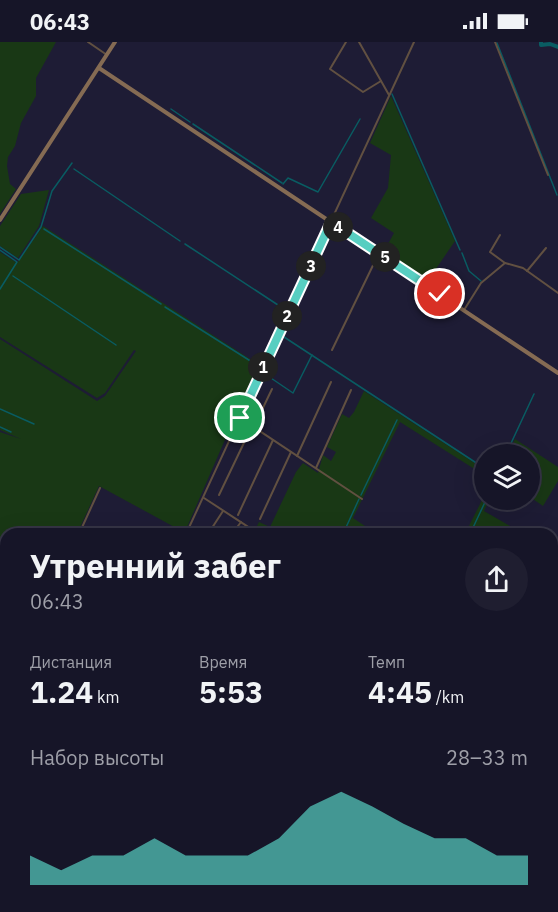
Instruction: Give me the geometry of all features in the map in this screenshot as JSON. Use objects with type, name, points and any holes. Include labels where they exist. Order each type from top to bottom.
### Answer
[{"type":"street","points":[[88,42],[107,55]]},
{"type":"street","points":[[0,220],[115,42]]},
{"type":"street","points":[[346,42],[330,69],[363,92],[381,81]]},
{"type":"street","points":[[359,42],[389,95]]},
{"type":"street","points":[[189,528],[414,42]]},
{"type":"street","points":[[495,42],[548,175]]},
{"type":"street","points":[[99,68],[558,373]]},
{"type":"street","points":[[500,235],[489,252],[505,263],[527,271],[558,293]]},
{"type":"street","points":[[527,271],[546,248]]},
{"type":"street","points":[[332,350],[379,254]]},
{"type":"street","points":[[464,310],[481,283],[505,263]]},
{"type":"street","points":[[297,456],[331,382]]},
{"type":"street","points":[[257,429],[262,419],[260,414],[272,389]]},
{"type":"street","points":[[316,468],[351,390]]},
{"type":"street","points":[[240,418],[362,499]]},
{"type":"street","points":[[219,495],[252,426]]},
{"type":"street","points":[[238,515],[273,440]]},
{"type":"street","points":[[260,519],[291,452]]},
{"type":"street","points":[[82,528],[100,488]]},
{"type":"street","points":[[203,497],[250,528]]},
{"type":"street","points":[[212,528],[224,511]]},
{"type":"street","points":[[236,528],[241,522]]},
{"type":"green space","points":[[0,42],[56,42],[36,78],[36,96],[21,123],[15,146],[8,157],[10,184],[16,189],[0,214]]},
{"type":"green space","points":[[391,96],[455,241],[427,282],[383,253],[394,233],[371,218],[388,188],[391,155],[370,143]]},
{"type":"green space","points":[[49,190],[39,226],[18,258],[0,246],[0,226],[21,194]]},
{"type":"green space","points":[[43,226],[258,364],[187,528],[176,528],[99,486],[80,528],[0,528],[0,432],[21,439],[0,430],[0,339],[97,401],[105,396],[136,351],[134,350],[105,393],[97,398],[0,337],[0,252],[17,263]]},
{"type":"green space","points":[[364,391],[474,462],[474,469],[400,422],[353,518],[368,528],[256,528],[259,522],[270,527],[296,472],[303,463],[318,473],[323,455],[331,461],[336,452],[327,447],[342,414],[349,418]]},
{"type":"green space","points":[[515,439],[523,444],[513,444]]},
{"type":"green space","points":[[540,455],[558,467],[558,481],[543,506],[540,504]]},
{"type":"green space","points":[[477,510],[484,510],[514,528],[468,528]]},
{"type":"waterway","points":[[541,42],[541,45],[550,44],[558,47]]},
{"type":"waterway","points":[[497,43],[557,195]]},
{"type":"waterway","points":[[392,94],[460,250]]},
{"type":"waterway","points":[[171,109],[190,122]]},
{"type":"waterway","points":[[283,184],[288,178],[318,192],[360,119]]},
{"type":"waterway","points":[[193,124],[282,183]]},
{"type":"waterway","points":[[0,247],[19,260],[41,227],[52,191],[72,163]]},
{"type":"waterway","points":[[74,169],[180,241]]},
{"type":"waterway","points":[[44,229],[161,304]]},
{"type":"waterway","points":[[185,244],[278,305]]},
{"type":"waterway","points":[[0,250],[17,262],[0,289]]},
{"type":"waterway","points":[[462,253],[469,271],[481,281]]},
{"type":"waterway","points":[[13,276],[116,345]]},
{"type":"waterway","points":[[165,307],[252,362]]},
{"type":"waterway","points":[[281,335],[474,461]]},
{"type":"waterway","points":[[265,374],[293,393],[312,355]]},
{"type":"waterway","points":[[511,444],[534,394]]},
{"type":"waterway","points":[[0,409],[34,424]]},
{"type":"waterway","points":[[361,495],[397,420]]},
{"type":"waterway","points":[[0,427],[11,432]]},
{"type":"waterway","points":[[346,528],[359,499]]},
{"type":"waterway","points":[[473,528],[481,510]]},
{"type":"route","points":[[240,418],[331,222],[440,294]]}]
